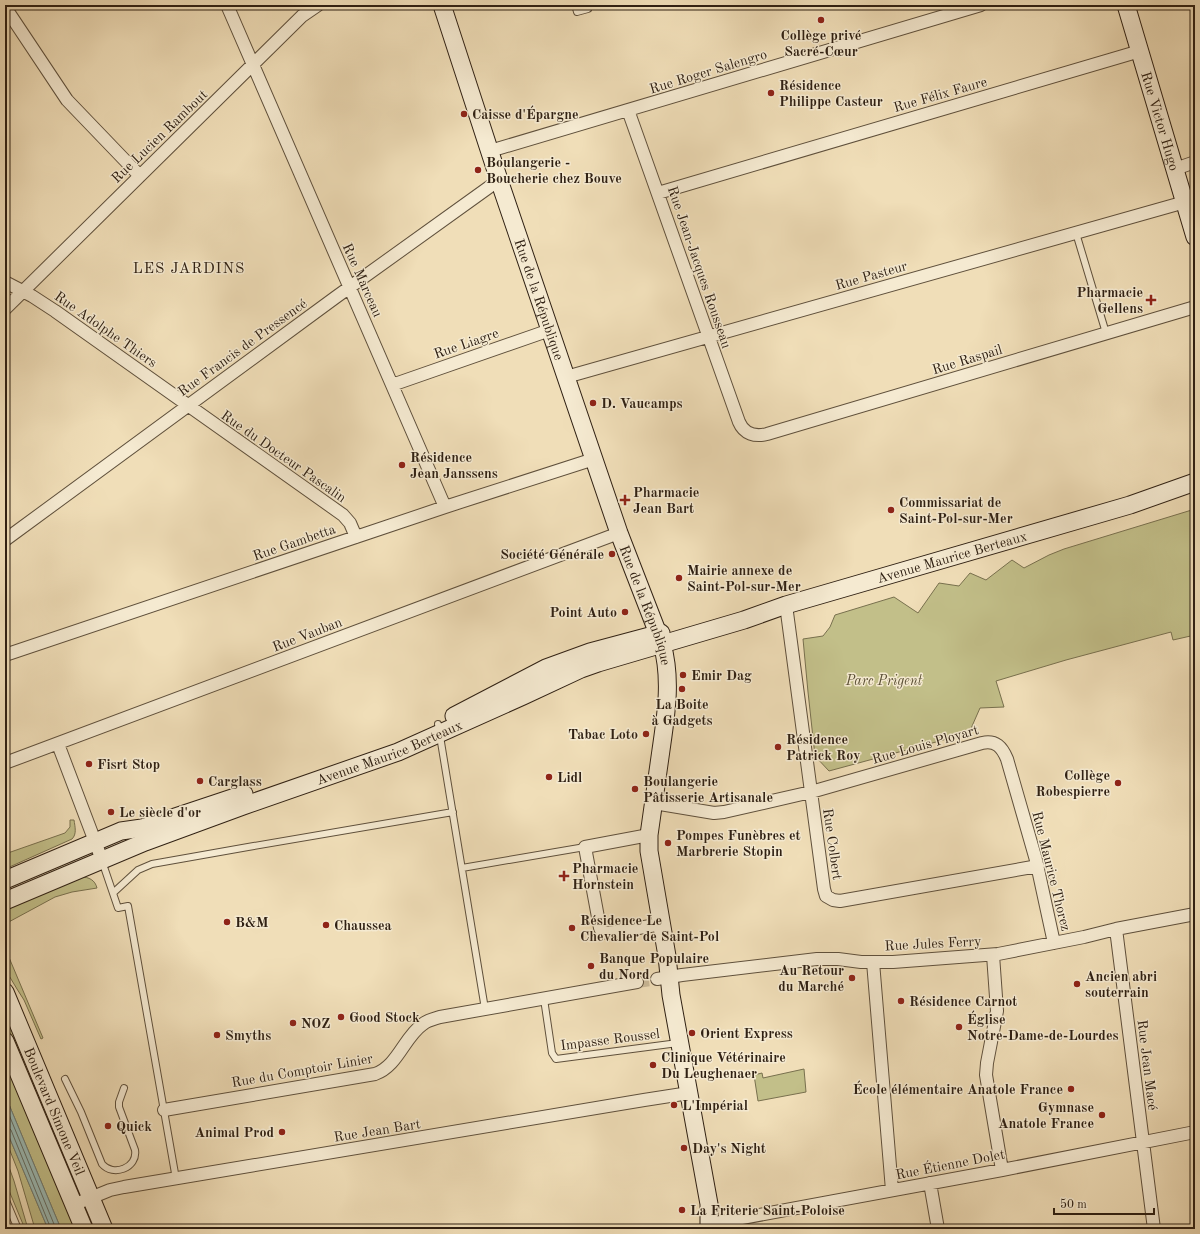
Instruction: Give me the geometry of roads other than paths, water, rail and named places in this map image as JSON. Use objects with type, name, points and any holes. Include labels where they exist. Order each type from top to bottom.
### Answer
[{"type":"street","name":"Rue Marceau","points":[[227,5],[445,507]]},
{"type":"street","name":"Rue Lucien Rambout","points":[[5,309],[302,16],[318,5]]},
{"type":"street","name":"Rue de la République","points":[[442,5],[499,180],[619,533],[660,639],[666,663],[667,697],[649,835],[649,851],[668,962],[663,978],[680,1043],[709,1204],[710,1226]]},
{"type":"street","name":"Rue Roger Salengro","points":[[490,151],[981,5]]},
{"type":"street","name":"Rue Victor Hugo","points":[[1126,5],[1195,237]]},
{"type":"street","points":[[5,7],[67,100],[140,176]]},
{"type":"street","name":"Rue Félix Faure","points":[[658,193],[1140,51]]},
{"type":"street","name":"Rue Jean-Jacques Rousseau","points":[[628,110],[739,422],[742,428],[747,432]]},
{"type":"street","points":[[1175,169],[1195,162]]},
{"type":"street","name":"Rue Francis de Pressencé","points":[[5,540],[349,287],[499,180]]},
{"type":"street","name":"Rue Pasteur","points":[[566,377],[1185,202]]},
{"type":"street","name":"Rue Adolphe Thiers","points":[[5,282],[23,291],[61,316],[188,405]]},
{"type":"street","name":"Rue Raspail","points":[[747,432],[753,435],[767,434],[1195,307]]},
{"type":"street","name":"Rue Liagre","points":[[392,385],[550,330]]},
{"type":"street","name":"Rue du Docteur Pascalin","points":[[188,405],[342,515],[350,523],[356,537]]},
{"type":"street","name":"Rue Gambetta","points":[[5,655],[445,507],[594,459]]},
{"type":"street","name":"Avenue Maurice Berteaux","points":[[5,901],[135,846],[236,808],[385,757],[439,729],[581,669],[660,639],[744,620],[780,607],[1130,505],[1195,482]]},
{"type":"street","name":"Avenue Maurice Berteaux","points":[[1130,505],[1182,498],[1195,494]]},
{"type":"street","name":"Rue Vauban","points":[[5,763],[619,533]]},
{"type":"street","name":"Rue Colbert","points":[[780,607],[811,792],[826,896],[830,899],[840,901],[1038,866]]},
{"type":"street","name":"Avenue Maurice Berteaux","points":[[5,880],[121,831],[147,827],[396,741],[439,729]]},
{"type":"street","name":"Rue Louis Ployart","points":[[654,803],[720,813],[811,792],[986,742],[993,742]]},
{"type":"street","name":"Rue Maurice Thorez","points":[[993,742],[1000,746],[1006,756],[1038,866],[1054,943]]},
{"type":"street","points":[[58,744],[102,860]]},
{"type":"street","points":[[649,835],[584,847],[602,932],[609,934],[662,924]]},
{"type":"street","name":"Rue Jules Ferry","points":[[663,978],[817,959],[873,962],[918,961],[993,955],[1195,914]]},
{"type":"street","name":"Rue Jean Macé","points":[[1116,929],[1154,1229]]},
{"type":"street","points":[[993,955],[997,1011],[987,1062],[986,1075],[1002,1170]]},
{"type":"street","points":[[873,962],[892,1190]]},
{"type":"street","name":"Rue du Comptoir Linier","points":[[164,1110],[375,1074],[388,1067],[414,1033],[423,1024],[440,1017],[637,982]]},
{"type":"street","name":"Boulevard Simone Veil","points":[[5,992],[104,1229]]},
{"type":"street","name":"Boulevard Simone Veil","points":[[5,1041],[84,1229]]},
{"type":"street","name":"Rue Jean Bart","points":[[74,1205],[117,1188],[689,1093]]},
{"type":"street","name":"Rue Étienne Dolet","points":[[710,1226],[1195,1132]]},
{"type":"street","points":[[930,1183],[938,1229]]},
{"type":"lane","points":[[575,5],[577,12],[588,9]]},
{"type":"lane","points":[[1076,233],[1106,333]]},
{"type":"lane","points":[[439,729],[485,1009]]},
{"type":"lane","points":[[113,893],[135,873],[147,866],[453,812]]},
{"type":"lane","points":[[462,868],[584,847]]},
{"type":"lane","points":[[102,860],[118,908],[128,906],[176,1178]]},
{"type":"lane","name":"Impasse Roussel","points":[[544,999],[553,1056],[556,1059],[680,1043]]},
{"type":"lane","points":[[65,1079],[81,1112],[102,1164],[109,1169],[114,1170],[124,1168],[132,1163],[136,1156],[134,1145],[119,1107],[119,1102],[124,1088]]},
{"type":"lane","points":[[5,1198],[18,1229]]},
{"type":"water","points":[[5,1095],[61,1229],[48,1229],[5,1127]]},
{"type":"tunnel","points":[[637,982],[657,979]]},
{"type":"place","name":"Collège privé Sacré-Cœur","points":[[821,20]]},
{"type":"place","name":"Résidence Philippe Casteur","points":[[771,93]]},
{"type":"place","name":"Caisse d'Épargne","points":[[464,114]]},
{"type":"place","name":"Boulangerie - Boucherie chez Bouve","points":[[478,170]]},
{"type":"place","name":"Pharmacie Gellens","points":[[1151,300]]},
{"type":"place","name":"D. Vaucamps","points":[[593,403]]},
{"type":"place","name":"Résidence Jean Janssens","points":[[402,465]]},
{"type":"place","name":"Pharmacie Jean Bart","points":[[625,500]]},
{"type":"place","name":"Commissariat de Saint-Pol-sur-Mer","points":[[891,510]]},
{"type":"place","name":"Société Générale","points":[[612,554]]},
{"type":"place","name":"Mairie annexe de Saint-Pol-sur-Mer","points":[[679,578]]},
{"type":"place","name":"Point Auto","points":[[625,612]]},
{"type":"place","name":"Emir Dag","points":[[683,675]]},
{"type":"place","name":"La Boite à Gadgets","points":[[682,689]]},
{"type":"place","name":"Tabac Loto","points":[[646,734]]},
{"type":"place","name":"Résidence Patrick Roy","points":[[778,747]]},
{"type":"place","name":"Fisrt Stop","points":[[89,764]]},
{"type":"place","name":"Lidl","points":[[549,777]]},
{"type":"place","name":"Carglass","points":[[200,781]]},
{"type":"place","name":"Collège Robespierre","points":[[1118,783]]},
{"type":"place","name":"Boulangerie Pâtisserie Artisanale","points":[[635,789]]},
{"type":"place","name":"Le siècle d'or","points":[[111,812]]},
{"type":"place","name":"Pompes Funèbres et Marbrerie Stopin","points":[[668,843]]},
{"type":"place","name":"Pharmacie Hornstein","points":[[564,876]]},
{"type":"place","name":"B&M","points":[[227,922]]},
{"type":"place","name":"Chaussea","points":[[326,925]]},
{"type":"place","name":"Résidence Le Chevalier de Saint-Pol","points":[[572,928]]},
{"type":"place","name":"Banque Populaire du Nord","points":[[591,966]]},
{"type":"place","name":"Au Retour du Marché","points":[[852,978]]},
{"type":"place","name":"Ancien abri souterrain","points":[[1077,984]]},
{"type":"place","name":"Résidence Carnot","points":[[901,1001]]},
{"type":"place","name":"Good Stock","points":[[341,1017]]},
{"type":"place","name":"NOZ","points":[[293,1023]]},
{"type":"place","name":"Église Notre-Dame-de-Lourdes","points":[[959,1027]]},
{"type":"place","name":"Orient Express","points":[[692,1033]]},
{"type":"place","name":"Smyths","points":[[217,1035]]},
{"type":"place","name":"Clinique Vétérinaire Du Leughenaer","points":[[653,1065]]},
{"type":"place","name":"École élémentaire Anatole France","points":[[1071,1089]]},
{"type":"place","name":"L'Impérial","points":[[674,1105]]},
{"type":"place","name":"Gymnase Anatole France","points":[[1102,1115]]},
{"type":"place","name":"Quick","points":[[108,1126]]},
{"type":"place","name":"Animal Prod","points":[[282,1132]]},
{"type":"place","name":"Day's Night","points":[[684,1148]]},
{"type":"place","name":"La Friterie Saint-Poloise","points":[[682,1210]]},
{"type":"district","name":"LES JARDINS","points":[[189,268]]},
{"type":"park label","name":"Parc Prigent","points":[[884,680]]}]
